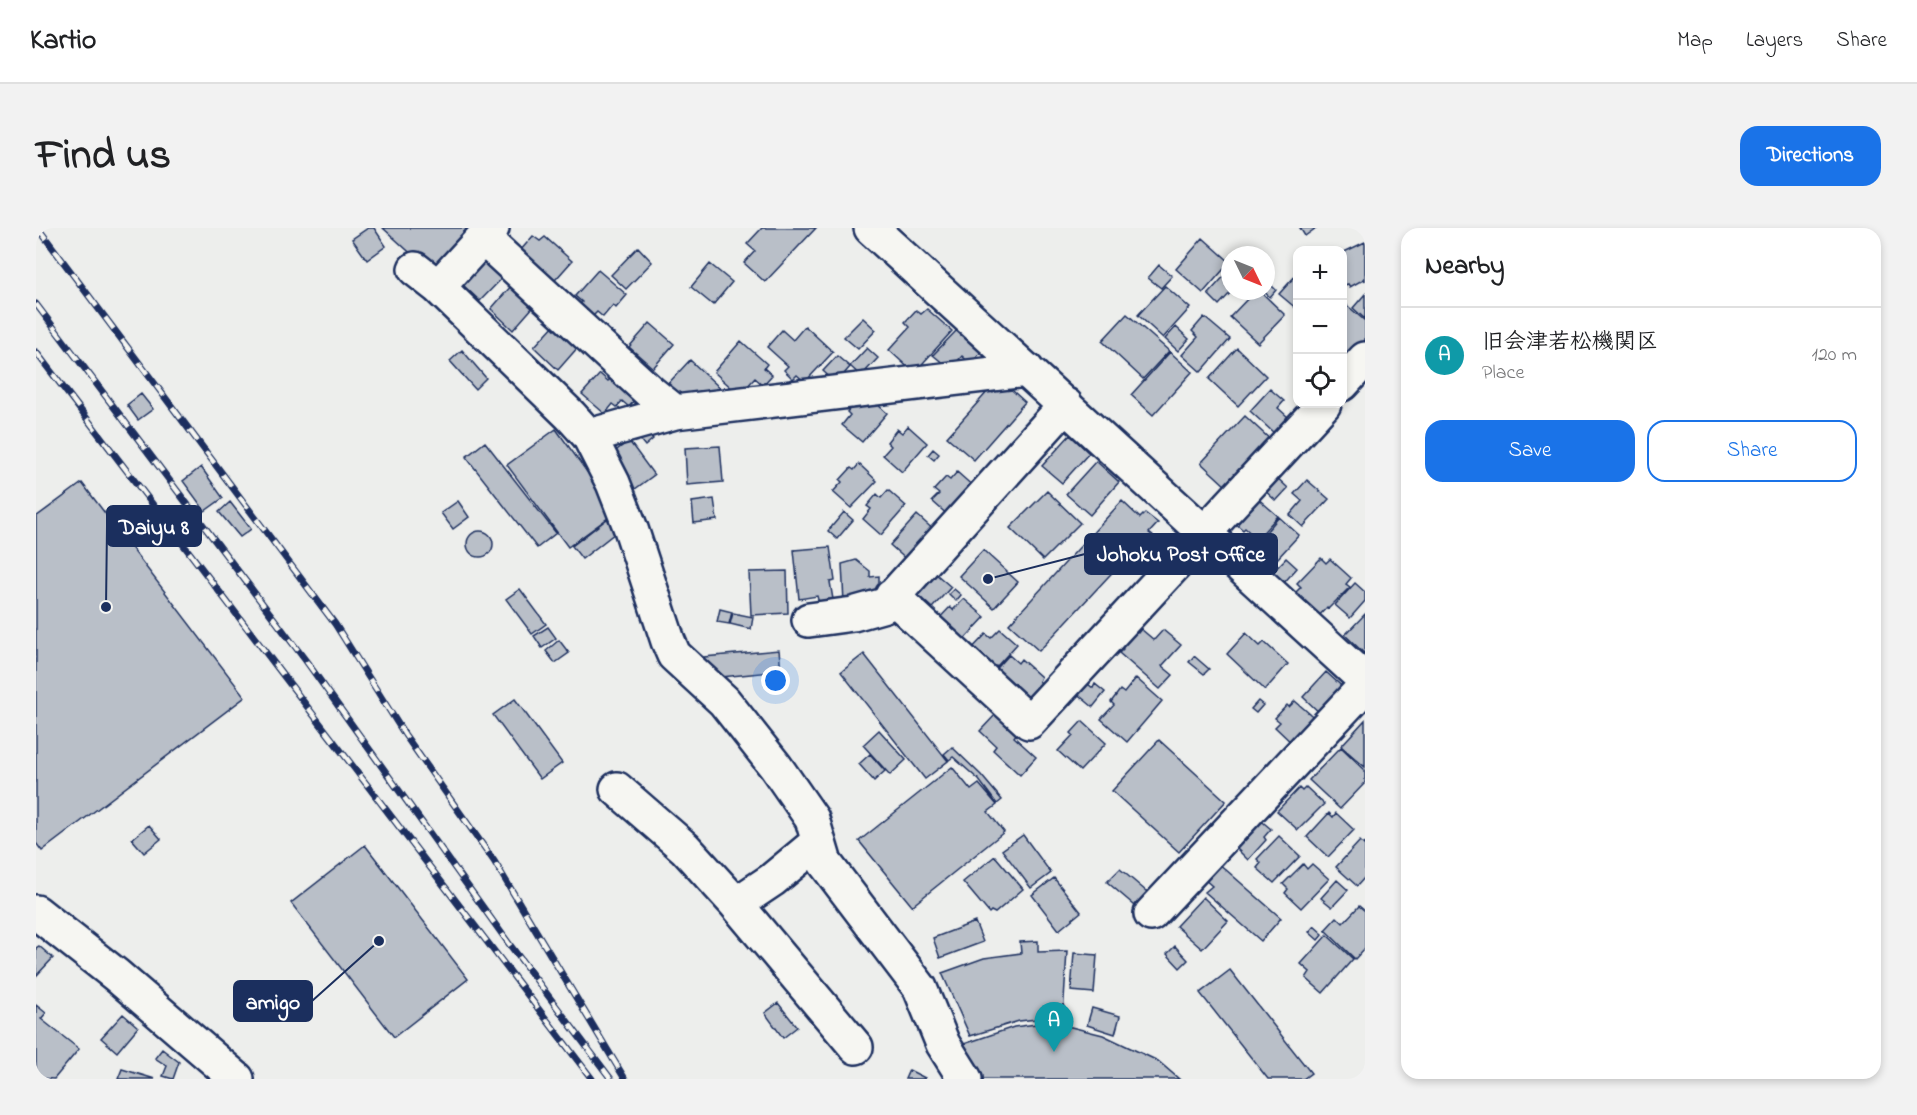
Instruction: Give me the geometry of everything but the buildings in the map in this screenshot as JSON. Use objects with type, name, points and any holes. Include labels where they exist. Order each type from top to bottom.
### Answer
[{"type":"street","points":[[871,228],[1365,680]]},
{"type":"street","points":[[675,412],[650,392],[488,233],[426,278],[570,415],[589,436],[613,483],[631,529],[674,654],[724,701],[813,819],[825,863],[920,988],[943,1044],[965,1079]]},
{"type":"street","points":[[1347,379],[1365,359]]},
{"type":"street","points":[[589,436],[675,412],[1027,370]]},
{"type":"street","points":[[809,620],[853,614],[885,605],[1066,405]]},
{"type":"street","points":[[892,596],[1029,722],[1320,408]]},
{"type":"street","points":[[1151,914],[1365,686]]},
{"type":"street","points":[[617,789],[685,848],[736,904],[855,1047]]},
{"type":"street","points":[[736,904],[772,880],[818,842]]},
{"type":"street","points":[[36,912],[116,975],[237,1079]]},
{"type":"railway","points":[[38,228],[335,624],[405,735],[494,861],[625,1079]]},
{"type":"railway","points":[[36,304],[306,661],[510,945],[611,1079]]},
{"type":"railway","points":[[36,352],[592,1079]]},
{"type":"place","name":"Johoku Post Office","points":[[988,579]]},
{"type":"place","name":"Daiyu 8","points":[[106,607]]},
{"type":"place","name":"amigo","points":[[379,941]]},
{"type":"place","name":"旧会津若松機関区","points":[[1054,1052]]}]
